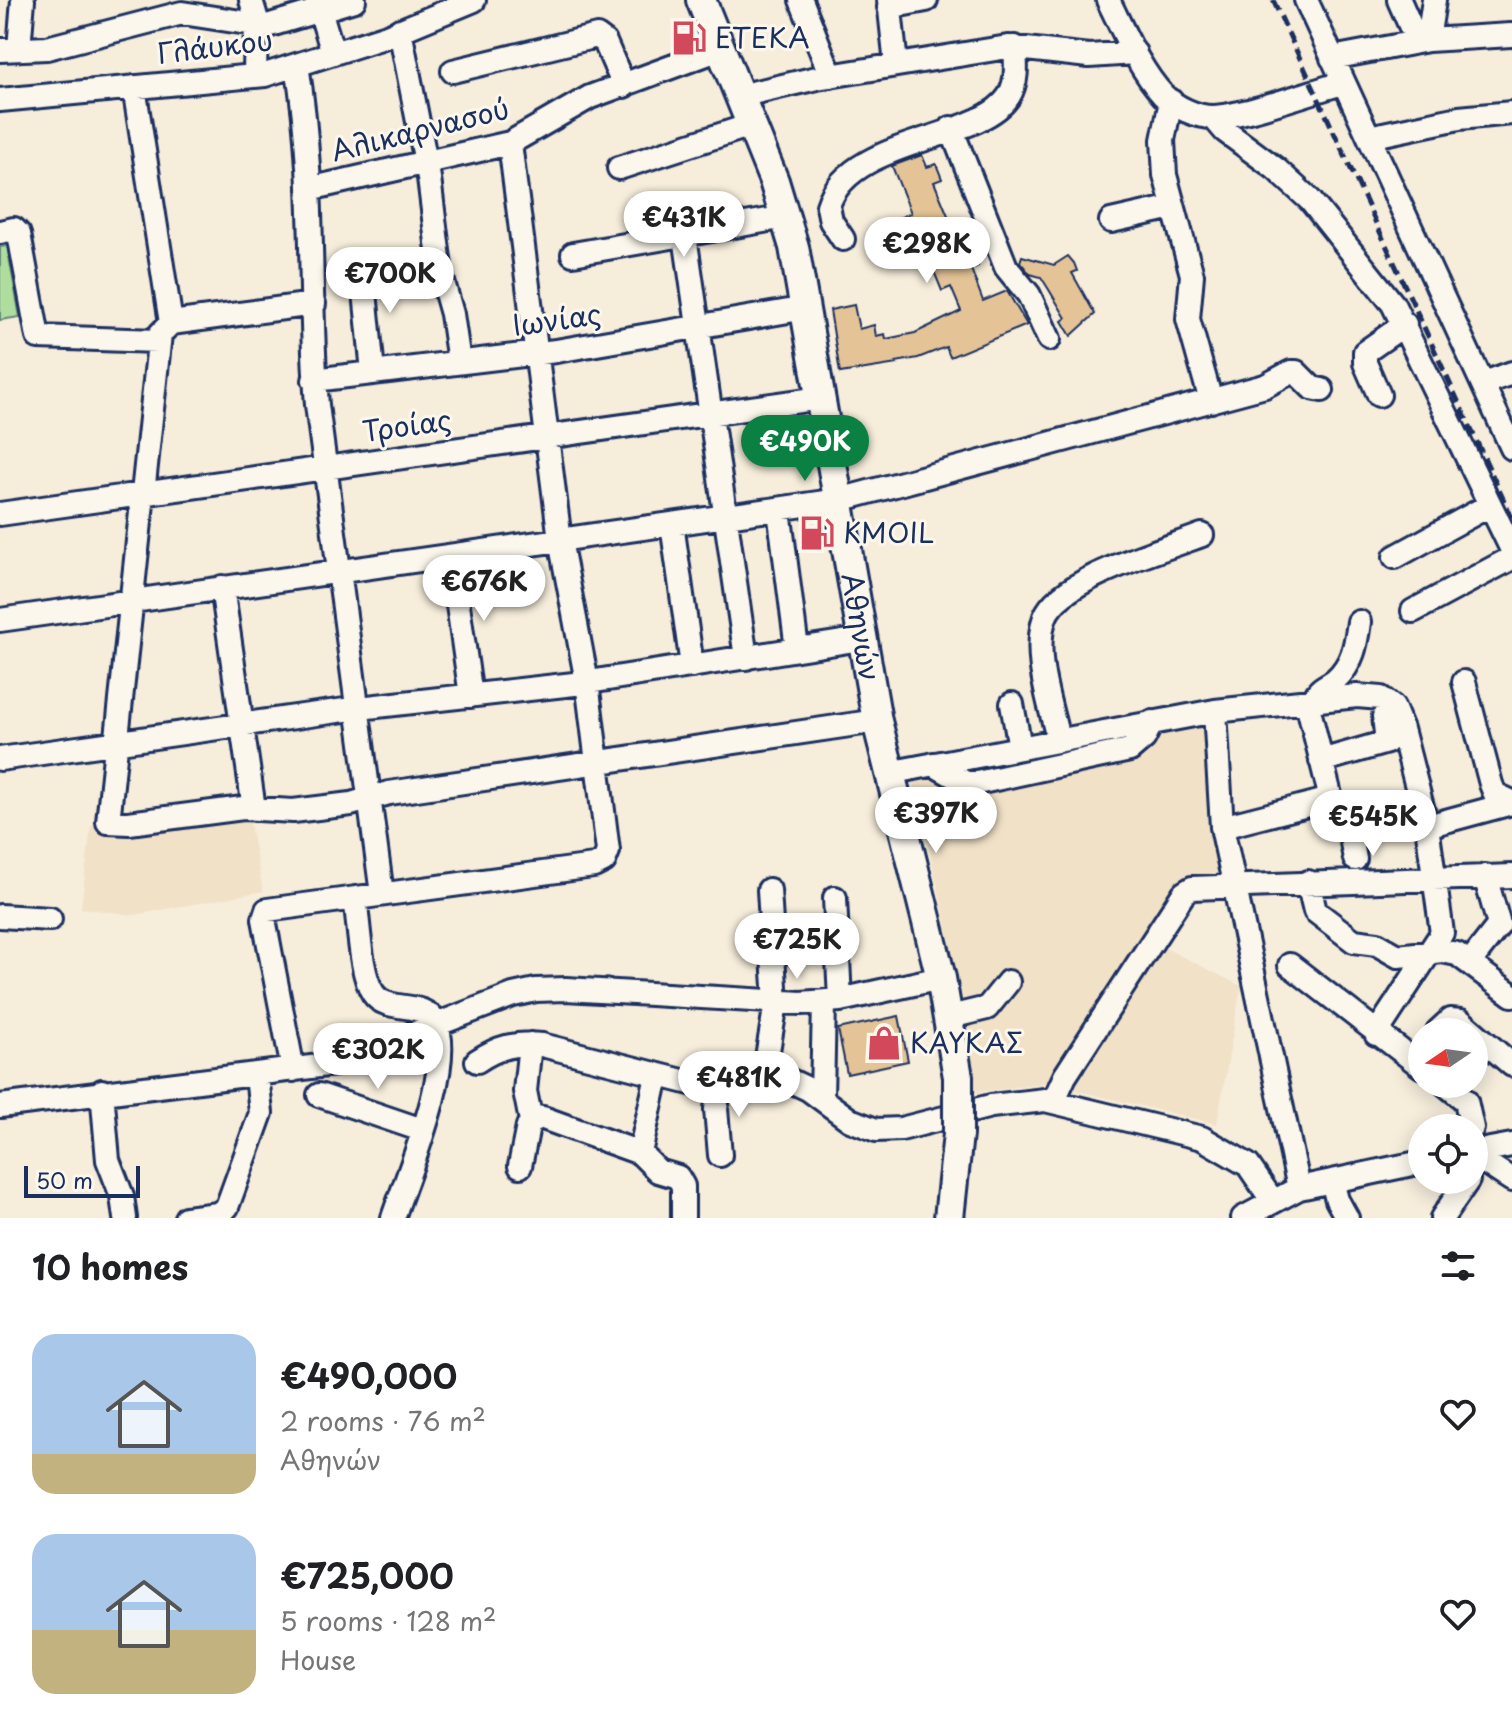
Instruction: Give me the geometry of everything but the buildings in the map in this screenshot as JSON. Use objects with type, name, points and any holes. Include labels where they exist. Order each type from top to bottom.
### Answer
[{"type":"main road","name":"Αθηνών","points":[[701,0],[786,217],[806,308],[877,721],[950,1017],[958,1077],[958,1134],[949,1218]]},
{"type":"street","points":[[23,0],[10,50],[60,45],[182,13],[256,26],[318,5],[354,0]]},
{"type":"street","points":[[251,0],[256,26],[255,76]]},
{"type":"street","name":"Γλάυκου","points":[[0,100],[255,76],[400,30],[474,0]]},
{"type":"street","points":[[801,0],[831,76]]},
{"type":"street","points":[[896,65],[889,4],[926,0]]},
{"type":"street","points":[[1108,0],[1135,53],[1171,101],[1194,113],[1213,117],[1343,83]]},
{"type":"street","points":[[1306,0],[1512,448]]},
{"type":"street","points":[[1399,0],[1422,41]]},
{"type":"street","points":[[1422,41],[1434,0]]},
{"type":"street","points":[[318,5],[333,53]]},
{"type":"street","points":[[400,30],[426,164],[441,275],[452,314],[459,362]]},
{"type":"street","points":[[1332,58],[1422,41],[1511,35]]},
{"type":"street","points":[[453,71],[597,36],[605,42],[624,86]]},
{"type":"street","points":[[739,96],[831,76],[1015,47],[1089,56],[1135,53]]},
{"type":"street","points":[[843,239],[831,221],[828,206],[845,179],[878,158],[988,114],[1008,98],[1015,77],[1015,47]]},
{"type":"street","name":"Αλικαρνασού","points":[[309,189],[510,143],[579,102],[720,49]]},
{"type":"street","points":[[297,65],[309,189],[314,380],[382,894]]},
{"type":"street","points":[[134,87],[164,332],[142,491],[108,822],[129,823],[254,809],[293,811],[877,721]]},
{"type":"street","points":[[1171,101],[1163,140],[1165,175],[1192,275],[1188,321],[1211,401]]},
{"type":"street","points":[[1369,137],[1459,118],[1512,113]]},
{"type":"street","points":[[1213,117],[1310,200],[1381,288],[1405,324],[1512,550]]},
{"type":"street","points":[[619,168],[751,125]]},
{"type":"street","points":[[951,128],[1006,267],[1029,295],[1049,339]]},
{"type":"street","points":[[293,1070],[264,919],[267,910],[594,866],[604,861],[608,851],[587,682],[560,540],[510,143]]},
{"type":"street","points":[[1111,221],[1173,207]]},
{"type":"street","points":[[573,254],[786,217]]},
{"type":"street","points":[[0,232],[14,229],[19,234],[38,337],[164,332],[314,304]]},
{"type":"street","points":[[685,236],[746,658]]},
{"type":"street","points":[[362,262],[373,372]]},
{"type":"street","name":"Ιωνίας","points":[[314,380],[537,354],[806,308]]},
{"type":"street","points":[[1379,395],[1365,363],[1365,352],[1405,324]]},
{"type":"street","points":[[0,620],[672,524],[840,505],[1265,386],[1291,372],[1296,372],[1312,388],[1322,390]]},
{"type":"street","points":[[1484,383],[1512,373]]},
{"type":"street","name":"Τροίας","points":[[0,514],[142,491],[821,398]]},
{"type":"street","points":[[1395,557],[1490,505]]},
{"type":"street","points":[[779,510],[797,649]]},
{"type":"street","points":[[672,524],[692,666]]},
{"type":"street","points":[[1058,739],[1042,661],[1045,617],[1056,598],[1076,585],[1202,535]]},
{"type":"street","points":[[451,556],[471,696]]},
{"type":"street","points":[[1413,611],[1512,558]]},
{"type":"street","points":[[222,587],[254,809]]},
{"type":"street","points":[[1355,859],[1349,826],[1339,805],[1331,799],[1310,701],[1318,690],[1336,679],[1351,662],[1359,622]]},
{"type":"street","points":[[0,759],[359,708],[587,682],[861,639]]},
{"type":"street","points":[[1464,682],[1491,784],[1495,794],[1512,803]]},
{"type":"street","points":[[888,773],[1215,711],[1357,696],[1381,698],[1393,707],[1427,826],[1442,933],[1376,1034]]},
{"type":"street","points":[[1012,704],[1020,747]]},
{"type":"street","points":[[1215,711],[1222,827],[1299,1188]]},
{"type":"street","points":[[1321,761],[1387,742],[1384,716]]},
{"type":"street","points":[[933,764],[966,783],[977,783],[1130,750],[1144,738],[1152,722]]},
{"type":"street","points":[[1222,827],[1331,799]]},
{"type":"street","points":[[1427,826],[1512,803]]},
{"type":"street","points":[[1470,962],[1499,925],[1485,876]]},
{"type":"street","points":[[1054,1100],[1065,1076],[1184,893],[1196,886],[1436,881],[1512,876]]},
{"type":"street","points":[[1308,882],[1315,911],[1354,941],[1377,944],[1398,956],[1450,951],[1470,962],[1512,995]]},
{"type":"street","points":[[765,1069],[776,1003],[769,890]]},
{"type":"street","points":[[355,898],[368,982],[374,995],[385,1003],[427,1013],[436,1023],[440,1070],[396,1217]]},
{"type":"street","points":[[822,1098],[832,1001],[835,898]]},
{"type":"street","points":[[0,916],[50,919]]},
{"type":"street","points":[[1290,965],[1408,1057]]},
{"type":"street","points":[[0,1106],[102,1091],[257,1075],[355,1059],[436,1023],[500,999],[540,989],[776,1003],[832,1001],[941,978]]},
{"type":"street","points":[[950,1017],[987,1008],[1008,982]]},
{"type":"street","points":[[477,1061],[507,1045],[530,1044],[698,1085],[720,1083],[765,1069],[822,1098],[850,1120],[882,1131],[991,1106],[1054,1100],[1219,1145],[1248,1165],[1272,1200]]},
{"type":"street","points":[[520,1166],[531,1121],[525,1091],[530,1044]]},
{"type":"street","points":[[1488,1044],[1512,1065]]},
{"type":"street","points":[[186,1218],[218,1214],[227,1207],[261,1113],[257,1075]]},
{"type":"street","points":[[640,1153],[657,1076]]},
{"type":"street","points":[[720,1083],[716,1109],[720,1155]]},
{"type":"street","points":[[102,1091],[108,1160],[120,1190],[125,1218]]},
{"type":"street","points":[[319,1095],[422,1130]]},
{"type":"street","points":[[531,1121],[543,1118],[640,1153],[652,1168],[682,1181],[683,1217]]},
{"type":"street","points":[[1488,1150],[1512,1145]]},
{"type":"street","points":[[1488,1162],[1512,1180]]},
{"type":"street","points":[[1243,1218],[1299,1188],[1408,1165]]},
{"type":"street","points":[[1332,1181],[1337,1200],[1347,1218]]},
{"type":"street","points":[[1442,1218],[1458,1194]]},
{"type":"shaded area","points":[[1209,721],[1225,873],[1189,875],[1149,940],[1241,986],[1217,1124],[1045,1083],[974,1093],[965,1006],[913,779]]},
{"type":"shaded area","points":[[248,815],[263,891],[134,915],[81,908],[91,826],[121,828]]},
{"type":"green space","points":[[7,246],[20,317],[0,320],[0,247]]},
{"type":"railway","points":[[1273,0],[1512,518]]},
{"type":"place","name":"ΕΤΕΚΑ","points":[[689,38]]},
{"type":"place","name":"KMOIL","points":[[817,533]]},
{"type":"place","name":"ΚΑΥΚΑΣ","points":[[884,1043]]}]
